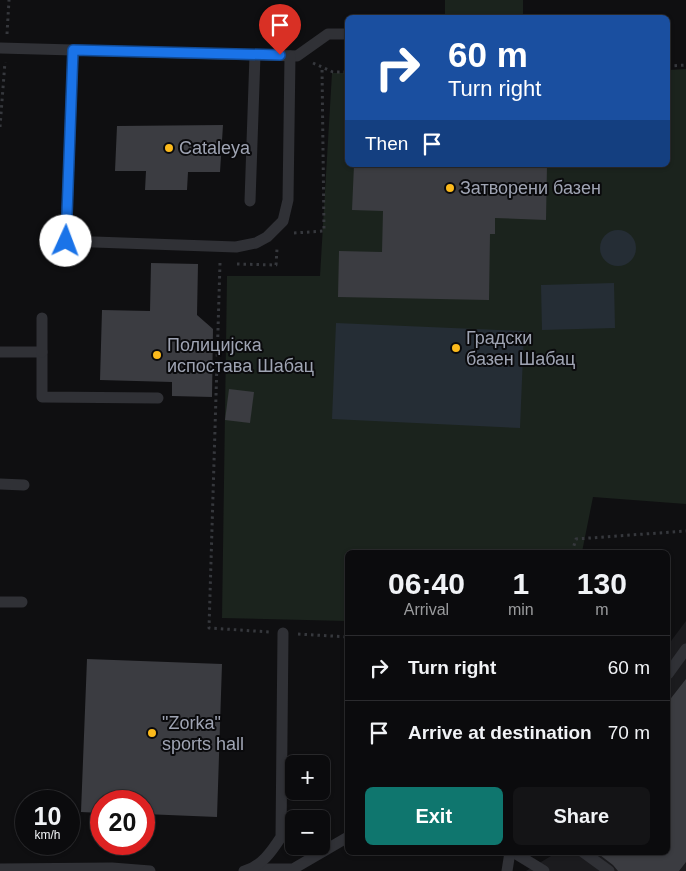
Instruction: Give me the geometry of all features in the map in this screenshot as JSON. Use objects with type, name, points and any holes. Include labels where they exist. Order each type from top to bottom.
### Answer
[{"type":"lane","points":[[3,48],[294,56],[328,34],[345,34]]},
{"type":"lane","points":[[73,50],[66,241],[236,247],[256,243],[267,237],[283,221],[288,200],[294,56]]},
{"type":"lane","points":[[250,201],[255,55]]},
{"type":"lane","points":[[42,318],[42,397],[158,398]]},
{"type":"lane","points":[[0,352],[42,352]]},
{"type":"lane","points":[[0,484],[24,485]]},
{"type":"lane","points":[[0,602],[22,602]]},
{"type":"lane","points":[[247,870],[270,855],[281,837],[283,633]]},
{"type":"lane","points":[[670,671],[686,649]]},
{"type":"lane","points":[[247,870],[293,869],[345,839]]},
{"type":"lane","points":[[507,871],[511,855]]},
{"type":"lane","points":[[517,855],[544,871]]},
{"type":"lane","points":[[587,855],[609,871]]},
{"type":"lane","points":[[0,869],[150,871]]},
{"type":"path","points":[[0,126],[3,48],[9,0]]},
{"type":"path","points":[[294,56],[333,72],[345,72]]},
{"type":"path","points":[[670,66],[686,65]]},
{"type":"path","points":[[286,234],[324,231],[322,67]]},
{"type":"path","points":[[277,242],[276,266],[219,263],[209,628],[345,637]]},
{"type":"path","points":[[573,550],[576,539],[686,531]]},
{"type":"shaded area","points":[[445,0],[523,0],[523,15],[445,15]]},
{"type":"shaded area","name":"Градски базен Шабац","points":[[686,69],[686,504],[593,497],[582,550],[345,550],[345,621],[222,618],[227,276],[320,276],[332,73],[345,73],[345,167],[670,167],[670,70]]},
{"type":"shaded area","points":[[618,230],[625,231],[631,235],[635,241],[635,255],[631,261],[625,265],[618,266],[611,265],[605,261],[601,255],[600,248],[601,241],[605,235],[611,231]]},
{"type":"shaded area","points":[[614,283],[615,328],[542,330],[541,285]]},
{"type":"shaded area","points":[[336,323],[524,331],[520,428],[332,419]]},
{"type":"shaded area","points":[[686,621],[686,871],[526,871],[553,855],[670,855],[670,642]]},
{"type":"building","name":"Cataleya","points":[[223,125],[220,172],[188,172],[187,190],[145,190],[146,171],[115,171],[117,126]]},
{"type":"building","points":[[354,167],[547,167],[546,220],[495,218],[495,234],[490,234],[489,300],[338,297],[339,251],[382,252],[383,211],[352,210]]},
{"type":"building","name":"Полицијска испостава Шабац","points":[[151,263],[198,264],[197,315],[213,329],[212,397],[172,396],[172,382],[100,380],[102,310],[150,311]]},
{"type":"building","points":[[229,389],[254,392],[250,423],[225,420]]},
{"type":"building","name":"\"Zorka\" sports hall","points":[[87,659],[222,664],[217,817],[155,814],[155,790],[90,790],[90,812],[81,812]]},
{"type":"building","points":[[686,679],[686,862],[679,871],[618,871],[600,855],[670,855],[670,699]]},
{"type":"place","name":"Cataleya","points":[[169,148]]},
{"type":"place","name":"Затворени базен","points":[[450,188]]},
{"type":"place","name":"Градски базен Шабац","points":[[456,348]]},
{"type":"place","name":"Полицијска испостава Шабац","points":[[157,355]]},
{"type":"place","name":"\"Zorka\" sports hall","points":[[152,733]]},
{"type":"route","points":[[66,241],[73,50],[280,55]]}]
